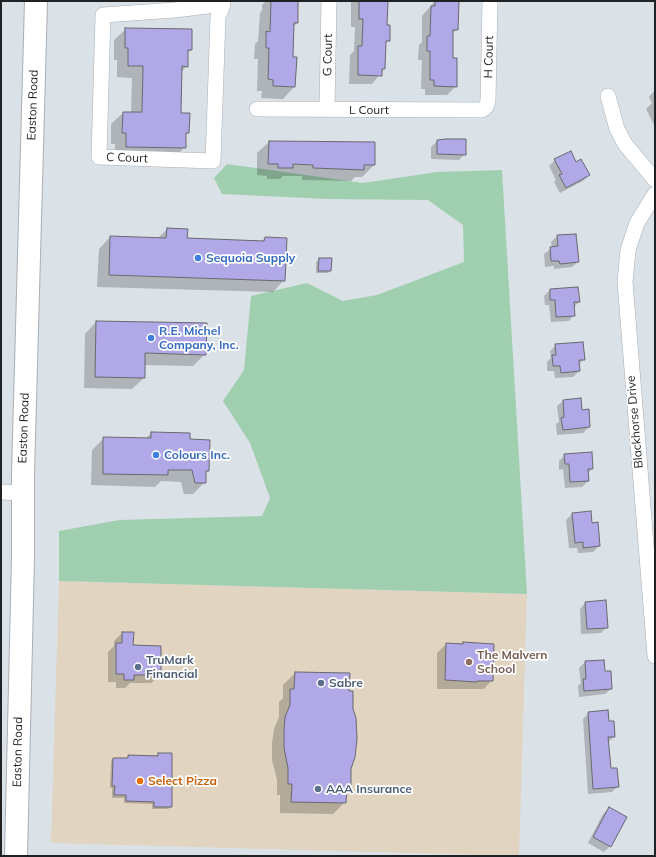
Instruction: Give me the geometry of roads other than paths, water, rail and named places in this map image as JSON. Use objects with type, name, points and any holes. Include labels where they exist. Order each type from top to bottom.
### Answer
[{"type":"highway","name":"Easton Road","points":[[16,856],[23,558],[23,492],[36,1]]},
{"type":"street","name":"G Court","points":[[327,109],[329,1]]},
{"type":"street","name":"H Court","points":[[482,110],[486,107],[488,101],[490,1]]},
{"type":"street","name":"C Court","points":[[223,3],[218,17],[212,160],[99,157],[103,15],[175,10],[223,3]]},
{"type":"street","points":[[608,96],[617,129],[625,144],[655,180]]},
{"type":"street","name":"L Court","points":[[257,109],[482,110]]},
{"type":"street","name":"Blackhorse Drive","points":[[655,194],[638,223],[628,250],[625,282],[655,656]]},
{"type":"street","points":[[1,492],[23,492]]},
{"type":"place","name":"Sequoia Supply","points":[[198,258]]},
{"type":"place","name":"R.E. Michel Company, Inc.","points":[[151,338]]},
{"type":"place","name":"Colours Inc.","points":[[156,455]]},
{"type":"place","name":"The Malvern School","points":[[469,662]]},
{"type":"place","name":"TruMark Financial","points":[[138,667]]},
{"type":"place","name":"Sabre","points":[[321,683]]},
{"type":"place","name":"Select Pizza","points":[[140,781]]},
{"type":"place","name":"AAA Insurance","points":[[318,789]]}]
